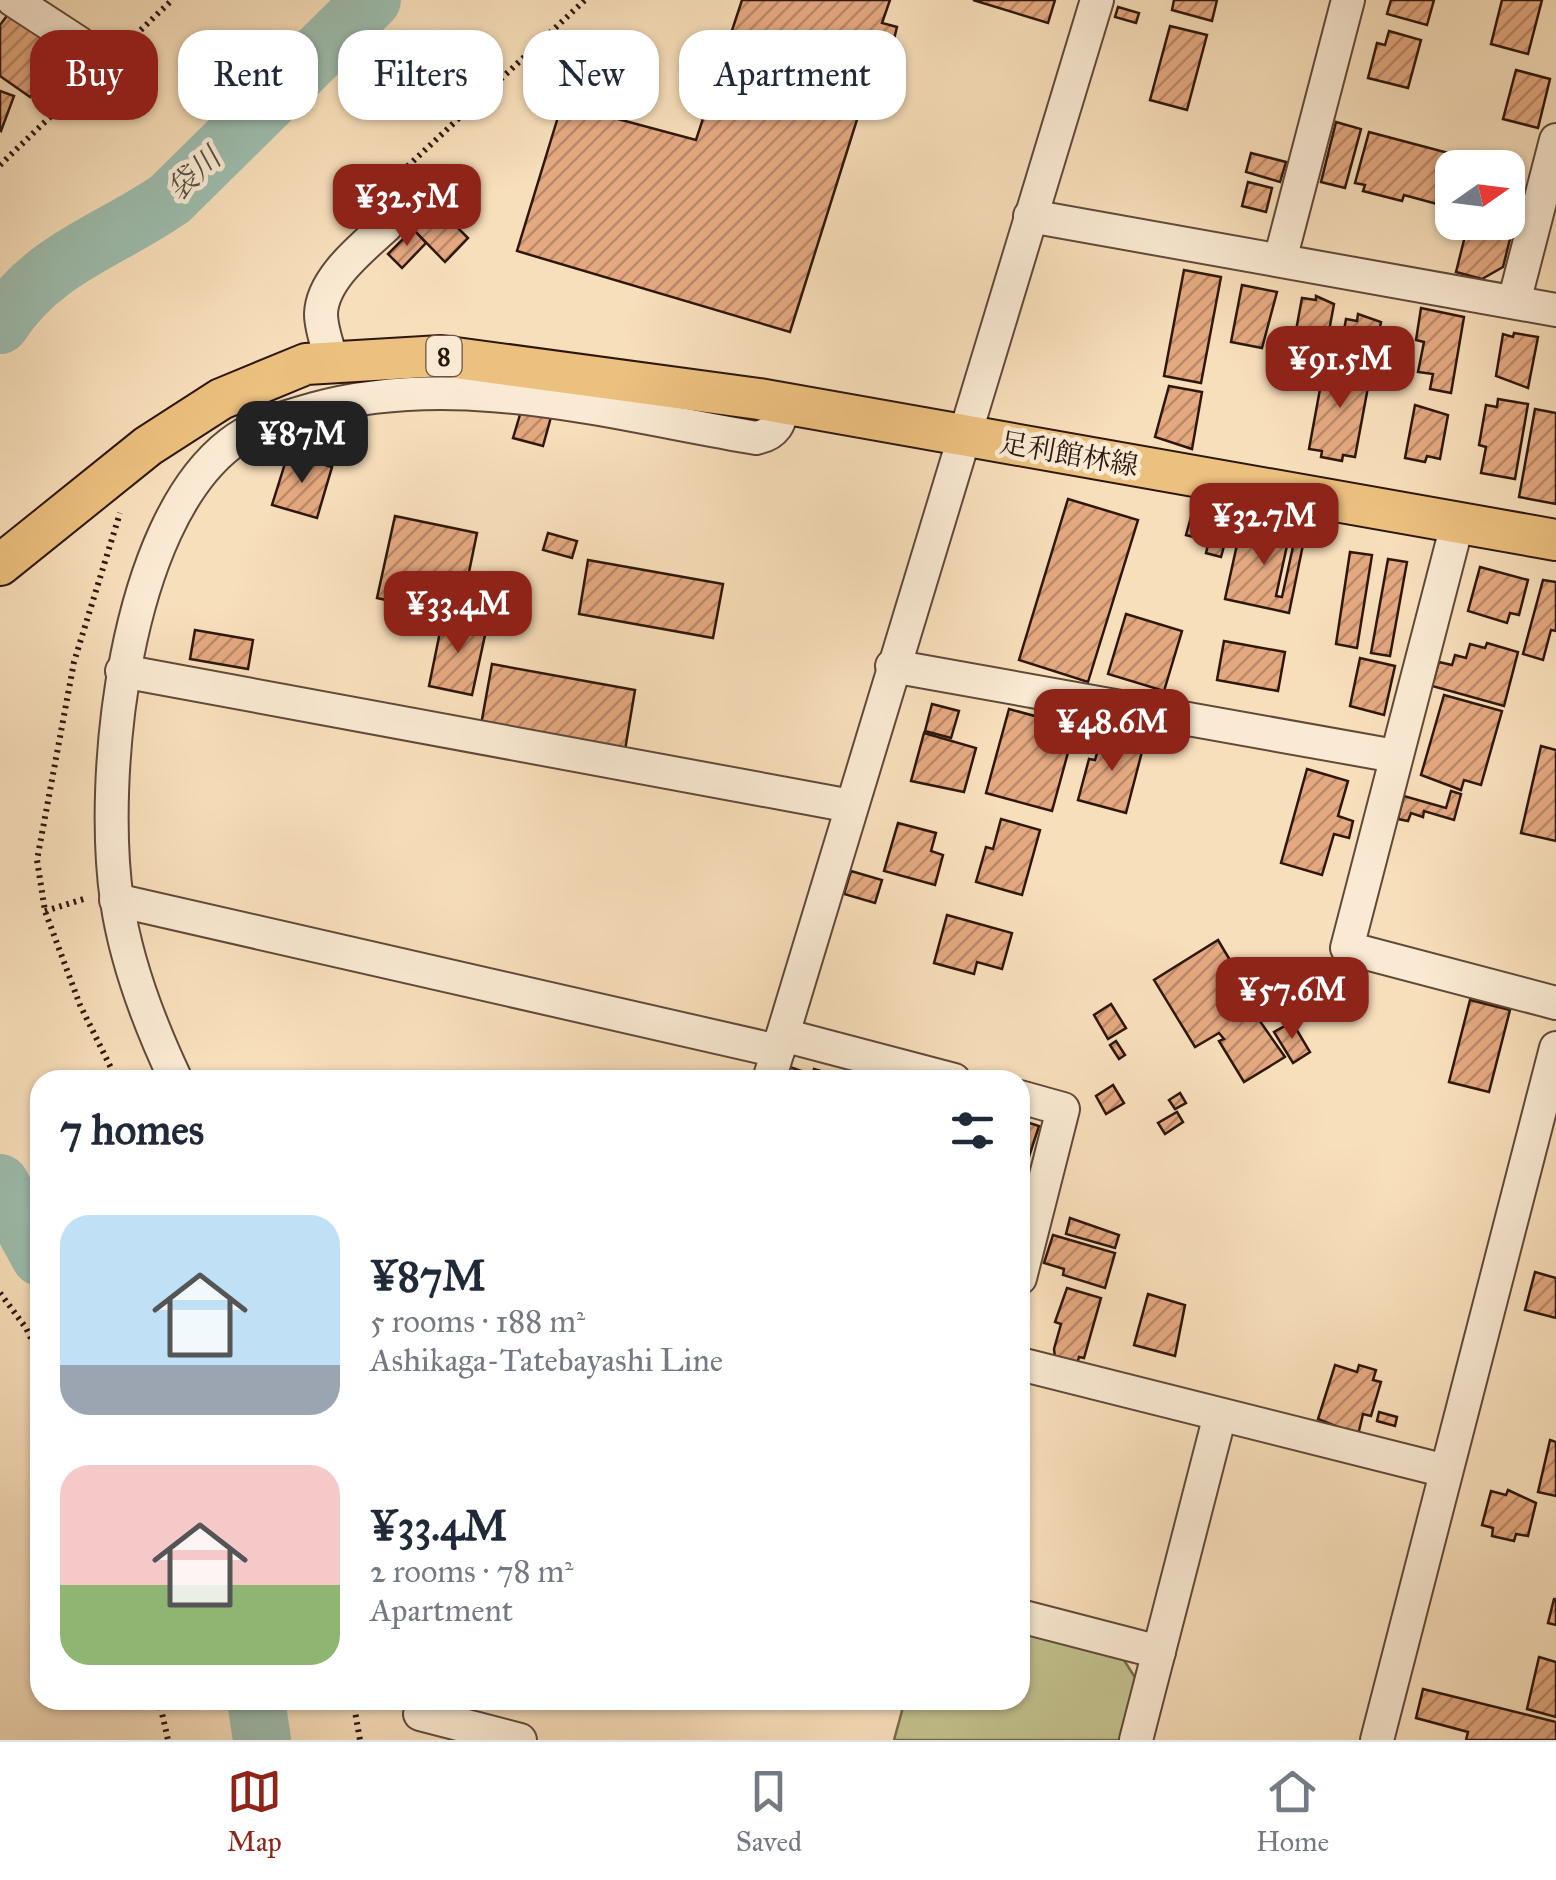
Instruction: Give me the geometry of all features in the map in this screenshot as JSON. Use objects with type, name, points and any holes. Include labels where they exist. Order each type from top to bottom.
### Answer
[{"type":"main road","name":"足利館林線","points":[[332,361],[440,356],[784,404],[1556,540]]},
{"type":"main road","name":"8","points":[[0,566],[148,446],[236,392],[306,364],[332,361]]},
{"type":"street","points":[[13,0],[59,30]]},
{"type":"street","points":[[777,1055],[1096,0]]},
{"type":"street","points":[[1280,260],[1348,0]]},
{"type":"street","points":[[1514,302],[1556,140]]},
{"type":"street","points":[[1030,216],[1556,310]]},
{"type":"street","points":[[332,361],[321,313],[328,291],[349,261],[386,226]]},
{"type":"street","points":[[172,1070],[141,997],[116,900],[112,758],[122,671],[166,534],[188,494],[232,441],[310,410],[377,395],[442,393],[530,400],[756,438],[770,435],[780,422],[784,404]]},
{"type":"street","points":[[1458,521],[1347,948],[1556,1003]]},
{"type":"street","points":[[892,666],[1395,756]]},
{"type":"street","points":[[122,671],[851,806]]},
{"type":"street","points":[[116,900],[777,1055],[883,1070]]},
{"type":"street","points":[[1377,1740],[1556,1048]]},
{"type":"street","points":[[1030,1100],[1063,1108],[1030,1238]]},
{"type":"street","points":[[1030,1366],[1446,1471]]},
{"type":"street","points":[[1136,1740],[1220,1414]]},
{"type":"street","points":[[1030,1619],[1159,1652]]},
{"type":"street","points":[[420,1718],[520,1740]]},
{"type":"path","points":[[0,165],[172,0]]},
{"type":"path","points":[[386,226],[383,210],[393,180],[585,0]]},
{"type":"path","points":[[112,1070],[80,1005],[44,911],[37,860],[59,728],[97,579],[126,499]]},
{"type":"path","points":[[44,911],[83,898]]},
{"type":"path","points":[[0,1292],[30,1336]]},
{"type":"path","points":[[162,1710],[168,1740]]},
{"type":"path","points":[[355,1710],[360,1740]]},
{"type":"shaded area","points":[[1030,1634],[1122,1657],[1138,1682],[1123,1740],[894,1740],[902,1710],[1030,1710]]},
{"type":"building","points":[[742,0],[890,0],[882,23],[897,27],[896,30],[732,30]]},
{"type":"building","points":[[973,0],[1055,0],[1048,23]]},
{"type":"building","points":[[1174,0],[1217,0],[1212,21],[1172,10]]},
{"type":"building","points":[[1391,0],[1434,0],[1427,25],[1387,14]]},
{"type":"building","points":[[1502,0],[1542,0],[1528,54],[1491,44]]},
{"type":"building","points":[[1118,7],[1139,13],[1136,23],[1115,17]]},
{"type":"building","points":[[12,9],[41,30],[30,30],[30,97],[0,76],[0,25]]},
{"type":"building","points":[[1170,26],[1207,35],[1187,110],[1150,100]]},
{"type":"building","points":[[1389,31],[1421,40],[1408,88],[1368,78],[1377,43],[1385,45]]},
{"type":"building","points":[[1516,70],[1550,79],[1538,128],[1503,119]]},
{"type":"building","points":[[0,91],[14,96],[1,131],[0,130]]},
{"type":"building","points":[[557,120],[622,120],[696,140],[703,120],[857,120],[790,332],[517,251]]},
{"type":"building","points":[[1336,122],[1361,129],[1345,188],[1321,182]]},
{"type":"building","points":[[1369,132],[1437,150],[1435,203],[1404,195],[1402,201],[1363,191],[1365,185],[1355,183]]},
{"type":"building","points":[[1251,153],[1286,162],[1280,182],[1246,172]]},
{"type":"building","points":[[1248,182],[1272,188],[1266,212],[1242,206]]},
{"type":"building","points":[[436,206],[468,238],[445,262],[413,229]]},
{"type":"building","points":[[413,229],[426,243],[402,268],[388,254]]},
{"type":"building","points":[[1464,240],[1510,240],[1503,267],[1482,279],[1456,272]]},
{"type":"building","points":[[1184,270],[1221,277],[1201,383],[1164,376]]},
{"type":"building","points":[[1242,285],[1277,292],[1262,348],[1231,342]]},
{"type":"building","points":[[1316,296],[1334,304],[1324,358],[1292,352],[1302,298],[1316,300]]},
{"type":"building","points":[[1421,308],[1464,317],[1451,393],[1430,389],[1433,374],[1418,372],[1424,342],[1416,340]]},
{"type":"building","points":[[1358,314],[1381,322],[1373,365],[1339,359],[1346,319],[1357,321]]},
{"type":"building","points":[[1514,333],[1538,337],[1528,388],[1496,376],[1503,334],[1513,337]]},
{"type":"building","points":[[1325,362],[1371,371],[1355,457],[1343,455],[1342,461],[1321,457],[1322,451],[1309,449]]},
{"type":"building","points":[[1169,386],[1202,392],[1192,449],[1155,437]]},
{"type":"building","points":[[1498,399],[1528,404],[1515,479],[1481,473],[1486,447],[1479,445],[1486,405],[1497,407]]},
{"type":"building","points":[[1415,405],[1448,415],[1440,459],[1427,456],[1425,462],[1405,458]]},
{"type":"building","points":[[522,408],[551,417],[543,446],[513,438]]},
{"type":"building","points":[[1535,409],[1556,413],[1556,504],[1519,497]]},
{"type":"building","points":[[314,419],[337,422],[332,455],[310,452]]},
{"type":"building","points":[[288,454],[332,467],[317,518],[272,505]]},
{"type":"building","points":[[1068,499],[1138,520],[1088,682],[1019,660]]},
{"type":"building","points":[[395,516],[477,533],[460,616],[377,598]]},
{"type":"building","points":[[1191,517],[1229,528],[1221,557],[1206,553],[1209,541],[1186,535]]},
{"type":"building","points":[[1242,522],[1290,532],[1276,596],[1282,597],[1296,533],[1305,535],[1289,613],[1225,599]]},
{"type":"building","points":[[548,533],[577,541],[572,558],[543,550]]},
{"type":"building","points":[[1350,552],[1372,555],[1357,648],[1336,644]]},
{"type":"building","points":[[1388,559],[1407,562],[1390,656],[1371,653]]},
{"type":"building","points":[[588,560],[723,584],[713,638],[579,614]]},
{"type":"building","points":[[1480,567],[1528,580],[1519,615],[1510,613],[1507,623],[1468,611]]},
{"type":"building","points":[[1543,580],[1556,582],[1556,631],[1551,630],[1543,660],[1523,654]]},
{"type":"building","points":[[1126,614],[1182,631],[1164,691],[1108,674]]},
{"type":"building","points":[[443,617],[487,626],[472,695],[429,686]]},
{"type":"building","points":[[195,630],[253,640],[248,669],[190,659]]},
{"type":"building","points":[[1224,641],[1285,652],[1278,691],[1217,680]]},
{"type":"building","points":[[1487,643],[1518,652],[1504,706],[1432,686],[1439,662],[1452,665],[1455,655],[1466,658],[1470,644],[1485,648]]},
{"type":"building","points":[[1360,658],[1395,666],[1384,715],[1350,706]]},
{"type":"building","points":[[492,664],[635,690],[625,750],[481,725]]},
{"type":"building","points":[[1444,695],[1502,711],[1481,785],[1464,780],[1461,790],[1421,775]]},
{"type":"building","points":[[932,704],[959,711],[951,738],[925,731]]},
{"type":"building","points":[[1009,709],[1075,727],[1052,811],[986,793]]},
{"type":"building","points":[[924,733],[976,748],[964,792],[911,781]]},
{"type":"building","points":[[1103,733],[1144,744],[1126,813],[1078,800],[1089,759],[1095,760]]},
{"type":"building","points":[[1541,746],[1556,750],[1556,841],[1521,833]]},
{"type":"building","points":[[1307,769],[1348,781],[1338,816],[1353,821],[1349,838],[1334,834],[1322,875],[1281,863]]},
{"type":"building","points":[[1451,791],[1461,794],[1454,820],[1424,811],[1423,817],[1411,813],[1408,821],[1398,819],[1404,796],[1446,808]]},
{"type":"building","points":[[1001,819],[1040,830],[1022,895],[976,882],[986,847],[993,849]]},
{"type":"building","points":[[898,823],[936,833],[931,851],[943,855],[935,885],[884,871]]},
{"type":"building","points":[[851,871],[882,880],[875,903],[844,894]]},
{"type":"building","points":[[947,915],[1012,933],[1002,969],[977,962],[974,974],[934,963]]},
{"type":"building","points":[[1218,940],[1243,982],[1236,987],[1285,1057],[1244,1082],[1219,1041],[1224,1039],[1219,1033],[1195,1047],[1154,980]]},
{"type":"building","points":[[1470,1000],[1510,1010],[1489,1092],[1449,1082]]},
{"type":"building","points":[[1111,1004],[1126,1028],[1108,1039],[1094,1015]]},
{"type":"building","points":[[1292,1022],[1310,1052],[1293,1063],[1274,1032]]},
{"type":"building","points":[[1116,1041],[1125,1055],[1119,1059],[1110,1045]]},
{"type":"building","points":[[1113,1085],[1124,1103],[1106,1114],[1096,1096]]},
{"type":"building","points":[[1180,1093],[1186,1103],[1175,1109],[1169,1100]]},
{"type":"building","points":[[1177,1112],[1183,1122],[1165,1134],[1158,1123]]},
{"type":"building","points":[[1030,1123],[1039,1126],[1030,1154]]},
{"type":"building","points":[[1070,1218],[1119,1235],[1115,1248],[1066,1234]]},
{"type":"building","points":[[1053,1235],[1115,1253],[1105,1288],[1063,1275],[1064,1269],[1044,1263]]},
{"type":"building","points":[[1535,1272],[1556,1278],[1556,1318],[1525,1310]]},
{"type":"building","points":[[1067,1288],[1101,1298],[1084,1358],[1079,1357],[1077,1364],[1055,1357],[1061,1324],[1055,1322]]},
{"type":"building","points":[[1148,1294],[1185,1305],[1175,1356],[1134,1345]]},
{"type":"building","points":[[1335,1365],[1357,1372],[1359,1365],[1376,1370],[1373,1380],[1381,1382],[1371,1416],[1363,1414],[1358,1435],[1318,1419]]},
{"type":"building","points":[[1379,1412],[1397,1417],[1395,1426],[1377,1421]]},
{"type":"building","points":[[1550,1440],[1556,1442],[1556,1496],[1538,1492]]},
{"type":"building","points":[[1508,1490],[1536,1503],[1528,1536],[1516,1534],[1514,1541],[1492,1536],[1493,1528],[1482,1525],[1491,1491],[1506,1495]]},
{"type":"building","points":[[1556,1599],[1556,1625],[1548,1623]]},
{"type":"building","points":[[1539,1657],[1556,1662],[1556,1717],[1527,1709]]},
{"type":"building","points":[[1423,1689],[1556,1722],[1556,1740],[1466,1740],[1468,1732],[1416,1718]]},
{"type":"waterway","name":"袋川","points":[[0,325],[17,302],[57,267],[170,199],[372,0]]},
{"type":"waterway","name":"袋川","points":[[0,1183],[30,1238]]},
{"type":"waterway","name":"袋川","points":[[258,1710],[262,1740]]}]
